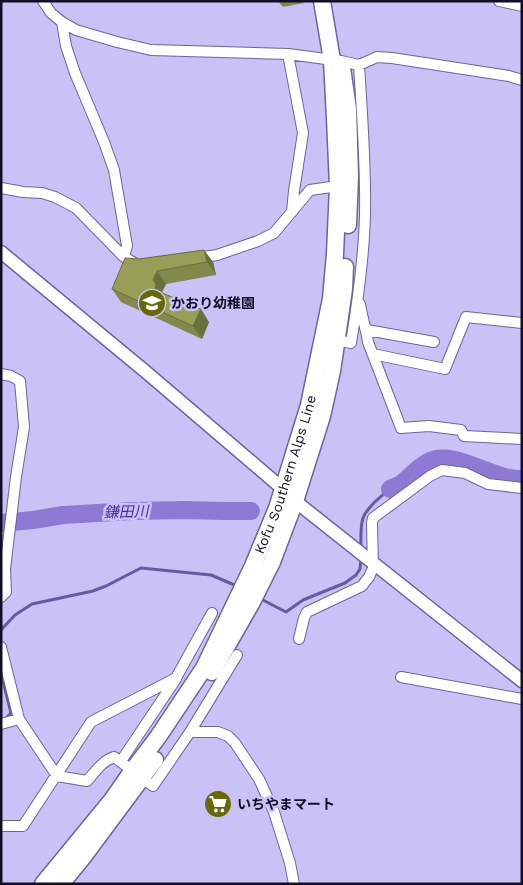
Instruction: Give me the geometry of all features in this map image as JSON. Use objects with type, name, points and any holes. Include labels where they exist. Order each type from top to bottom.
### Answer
[{"type":"main road","name":"Kofu Southern Alps Line","points":[[43,884],[112,800],[204,668],[253,566],[284,490],[344,289],[350,176],[348,109],[322,1]]},
{"type":"main road","name":"Kofu Southern Alps Line","points":[[61,884],[132,770],[195,702],[234,636],[272,562],[295,501],[322,416],[332,371],[330,339],[331,299],[336,254],[338,186],[337,60],[334,1]]},
{"type":"street","points":[[43,1],[51,14],[76,30],[151,50],[288,54],[337,60],[359,65],[377,58],[392,58],[509,76],[522,80]]},
{"type":"street","points":[[499,1],[522,6]]},
{"type":"street","points":[[62,22],[66,46],[114,170],[127,246],[124,257]]},
{"type":"street","points":[[288,54],[303,133],[292,212]]},
{"type":"street","points":[[330,339],[351,343],[361,276],[365,215],[359,65]]},
{"type":"street","points":[[191,259],[217,255],[258,241],[274,233],[310,190],[338,186]]},
{"type":"street","points":[[1,188],[42,193],[55,197],[76,208],[124,257],[137,265],[147,265]]},
{"type":"street","points":[[1,252],[138,366],[295,501],[522,681]]},
{"type":"street","points":[[358,296],[368,342],[401,428],[429,426],[461,430],[464,436],[522,439]]},
{"type":"street","points":[[373,354],[445,369],[466,317],[522,323]]},
{"type":"street","points":[[366,330],[434,342]]},
{"type":"street","points":[[1,374],[11,376],[20,381],[24,427],[16,477],[6,569],[6,592],[1,598]]},
{"type":"street","points":[[299,639],[304,618],[308,612],[362,586],[369,577],[373,568],[370,561],[372,523],[374,518],[430,476],[442,470],[452,471],[465,473],[488,484],[522,488]]},
{"type":"street","points":[[132,770],[176,678],[212,613]]},
{"type":"street","points":[[1,648],[19,719],[57,776],[87,781],[108,759],[114,757],[153,786],[190,732],[237,655]]},
{"type":"street","points":[[401,677],[522,699]]},
{"type":"street","points":[[1,826],[23,826],[91,722],[176,678]]},
{"type":"street","points":[[1,724],[19,719]]},
{"type":"street","points":[[190,732],[218,732],[228,736],[235,743],[259,779],[274,812],[290,862],[294,884]]},
{"type":"building","points":[[204,250],[207,262],[157,271],[153,280],[156,284],[155,290],[201,309],[193,326],[112,289],[125,258],[139,259]]},
{"type":"waterway","name":"鎌田川","points":[[390,489],[401,484],[424,464],[438,459],[449,459],[499,475],[522,479]]},
{"type":"waterway","points":[[361,549],[361,526],[366,512],[384,493],[412,474]]},
{"type":"waterway","name":"鎌田川","points":[[1,523],[63,515],[132,511],[251,511]]},
{"type":"waterway","points":[[259,598],[286,612],[303,600],[345,583],[356,575],[360,569],[361,558]]},
{"type":"waterway","points":[[1,630],[15,615],[32,604],[93,591],[141,568],[211,575],[239,587]]},
{"type":"waterway","points":[[1,673],[11,713],[6,718]]},
{"type":"place","name":"かおり幼稚園","points":[[152,303]]},
{"type":"place","name":"いちやまマート","points":[[218,804]]}]
